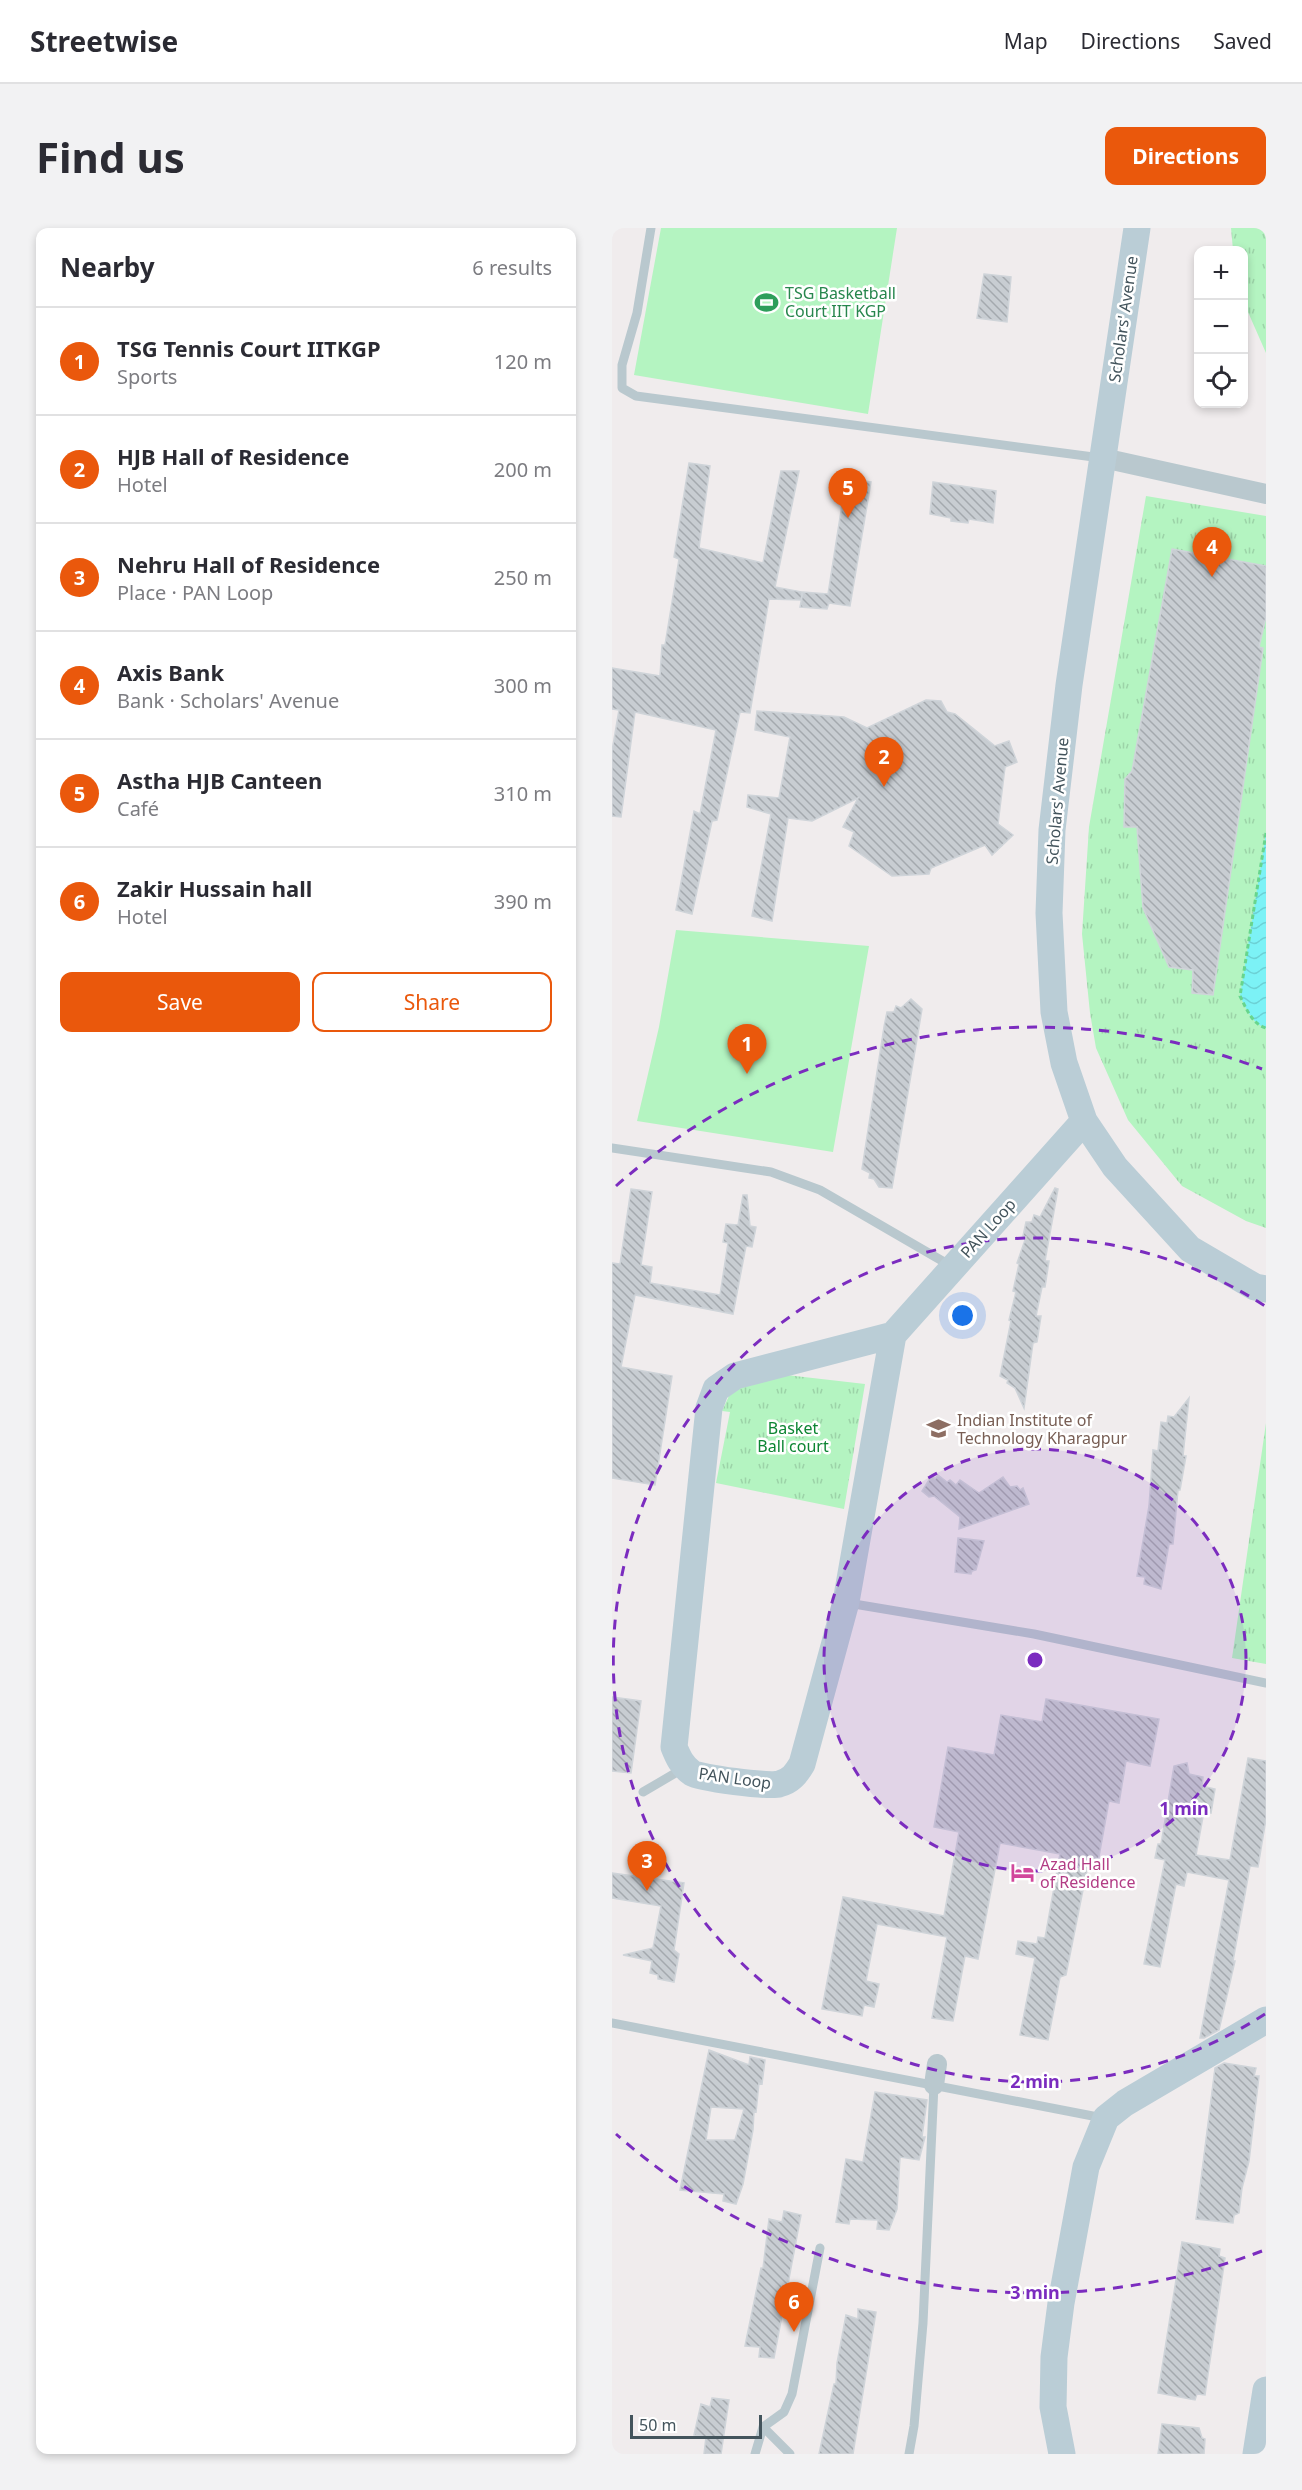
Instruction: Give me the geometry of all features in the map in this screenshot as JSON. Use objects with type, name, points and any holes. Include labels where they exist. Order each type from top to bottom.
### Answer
[{"type":"street","name":"Scholars' Avenue","points":[[1137,228],[1069,685],[1052,830],[1048,913],[1054,1012],[1064,1063],[1084,1120],[1115,1167],[1190,1249],[1255,1287],[1266,1289]]},
{"type":"street","points":[[1103,458],[1266,494]]},
{"type":"street","name":"PAN Loop","points":[[893,1335],[735,1376],[716,1389],[709,1408],[674,1747],[680,1762],[693,1774],[778,1785],[794,1777],[802,1764],[846,1602],[893,1335],[1084,1120]]},
{"type":"street","points":[[1062,2454],[1053,2407],[1054,2356],[1061,2303],[1086,2167],[1106,2118],[1125,2103],[1266,2020]]},
{"type":"street","points":[[934,2085],[937,2064]]},
{"type":"street","points":[[1256,2454],[1266,2390]]},
{"type":"lane","points":[[651,228],[637,313],[617,388],[636,396],[656,400],[1103,458]]},
{"type":"lane","points":[[612,1148],[771,1172],[820,1190],[953,1268]]},
{"type":"lane","points":[[846,1602],[1034,1634],[1266,1683]]},
{"type":"lane","points":[[643,1792],[686,1767]]},
{"type":"lane","points":[[612,2023],[1106,2118]]},
{"type":"lane","points":[[909,2454],[914,2426],[923,2323],[934,2085]]},
{"type":"lane","points":[[755,2454],[763,2427],[784,2412],[792,2394],[820,2248]]},
{"type":"lane","points":[[763,2427],[790,2454]]},
{"type":"path","points":[[1266,833],[1240,996],[1248,1012],[1260,1026],[1266,1028]]},
{"type":"green space","name":"TSG Basketball Court IIT KGP","points":[[661,228],[897,228],[868,414],[634,375]]},
{"type":"green space","points":[[1231,228],[1266,228],[1266,353],[1248,312],[1248,246],[1233,246]]},
{"type":"green space","points":[[1146,496],[1266,516],[1266,1228],[1246,1221],[1182,1186],[1128,1120],[1096,1048],[1090,1013],[1082,934],[1089,827]]},
{"type":"green space","points":[[676,930],[869,946],[833,1152],[637,1121],[659,1027]]},
{"type":"green space","name":"Basket Ball court","points":[[769,1373],[865,1384],[844,1509],[716,1483],[730,1412],[722,1411],[734,1385]]},
{"type":"green space","points":[[1266,1423],[1266,1664],[1232,1658]]},
{"type":"water","points":[[1266,833],[1266,1028],[1253,1019],[1240,996]]},
{"type":"building","points":[[984,274],[1011,277],[1007,322],[977,318]]},
{"type":"building","points":[[689,463],[710,466],[699,548],[763,563],[781,471],[799,471],[775,587],[802,592],[801,600],[769,599],[750,713],[740,712],[717,820],[712,821],[692,914],[676,910],[694,811],[700,814],[716,730],[635,712],[621,817],[612,816],[612,751],[619,710],[612,709],[612,668],[660,676],[662,645],[665,645],[679,559],[674,557]]},
{"type":"building","points":[[846,479],[871,482],[850,606],[829,603],[827,609],[800,607],[803,592],[828,594]]},
{"type":"building","points":[[933,482],[996,491],[993,523],[969,519],[968,523],[951,521],[951,518],[930,514]]},
{"type":"building","points":[[1172,549],[1266,566],[1266,617],[1259,647],[1263,648],[1213,995],[1192,993],[1193,970],[1169,967],[1143,908],[1137,827],[1124,827],[1125,779],[1132,771]]},
{"type":"building","points":[[926,700],[941,701],[947,712],[955,714],[995,746],[1009,741],[1017,762],[1005,767],[998,824],[1013,835],[992,855],[985,845],[931,868],[929,874],[892,876],[849,846],[854,832],[843,827],[858,798],[812,821],[788,818],[772,921],[752,916],[771,814],[747,807],[748,795],[779,798],[790,737],[755,730],[757,711],[844,717],[867,728]]},
{"type":"building","points":[[911,999],[922,1009],[892,1188],[879,1187],[874,1179],[869,1178],[870,1173],[862,1169],[884,1027],[887,1012],[894,1012],[896,1006],[901,1008]]},
{"type":"building","points":[[1055,1188],[1058,1189],[1045,1261],[1049,1261],[1045,1287],[1042,1287],[1036,1316],[1041,1316],[1037,1342],[1033,1343],[1024,1408],[1015,1388],[1007,1383],[1008,1380],[1000,1376],[1016,1292],[1013,1291],[1019,1264],[1017,1263],[1026,1237],[1023,1236],[1026,1222],[1032,1222],[1034,1215],[1040,1217]]},
{"type":"building","points":[[631,1189],[652,1192],[641,1265],[652,1267],[650,1283],[720,1295],[728,1243],[723,1242],[726,1224],[738,1225],[743,1195],[747,1195],[750,1226],[756,1227],[752,1247],[746,1246],[733,1314],[635,1295],[621,1367],[672,1376],[655,1485],[612,1478],[612,1263],[620,1264]]},
{"type":"building","points":[[1189,1398],[1183,1456],[1186,1456],[1180,1490],[1178,1490],[1173,1544],[1169,1544],[1161,1589],[1144,1584],[1145,1577],[1137,1576],[1149,1506],[1153,1450],[1158,1451],[1161,1422],[1167,1423],[1168,1416],[1174,1417]]},
{"type":"building","points":[[932,1475],[935,1479],[938,1475],[956,1485],[960,1480],[979,1493],[1003,1477],[1010,1487],[1017,1486],[1020,1490],[1023,1488],[1029,1504],[959,1529],[960,1517],[934,1496],[929,1497],[922,1491]]},
{"type":"building","points":[[958,1538],[984,1541],[976,1570],[971,1574],[955,1572]]},
{"type":"building","points":[[612,1697],[641,1701],[631,1773],[612,1771]]},
{"type":"building","points":[[1046,1699],[1159,1719],[1150,1766],[1126,1761],[1119,1803],[1109,1801],[1098,1862],[1089,1860],[1066,1975],[1060,1977],[1048,2040],[1020,2035],[1035,1958],[1016,1954],[1018,1941],[1037,1944],[1038,1937],[1045,1938],[1060,1854],[1000,1843],[978,1959],[965,1956],[953,2021],[932,2018],[947,1937],[877,1924],[866,1981],[879,1984],[874,2007],[864,2005],[862,2016],[822,2009],[843,1897],[944,1916],[959,1832],[934,1827],[948,1747],[994,1755],[1001,1715],[1042,1722]]},
{"type":"building","points":[[1248,1758],[1266,1761],[1266,1819],[1258,1867],[1250,1866],[1233,1961],[1235,1961],[1219,2030],[1200,2038],[1229,1880],[1187,1872],[1184,1886],[1176,1884],[1160,1967],[1144,1964],[1165,1860],[1155,1858],[1158,1844],[1161,1844],[1174,1766],[1187,1763],[1189,1774],[1203,1777],[1202,1786],[1215,1789],[1211,1813],[1204,1811],[1196,1855],[1230,1860]]},
{"type":"building","points":[[612,1873],[684,1883],[674,1950],[679,1954],[674,1982],[658,1979],[658,1975],[650,1973],[652,1961],[623,1955],[653,1948],[661,1906],[612,1898]]},
{"type":"building","points":[[709,2050],[749,2065],[750,2057],[765,2060],[762,2084],[759,2083],[756,2112],[754,2111],[753,2130],[743,2184],[736,2204],[723,2201],[724,2194],[680,2190]],"holes":[[[711,2107],[744,2109],[735,2140],[706,2140]]]},
{"type":"building","points":[[1224,2063],[1256,2068],[1254,2076],[1259,2076],[1249,2161],[1239,2213],[1234,2215],[1233,2223],[1196,2219],[1215,2068]]},
{"type":"building","points":[[875,2092],[927,2100],[922,2137],[925,2137],[919,2160],[900,2157],[897,2209],[889,2230],[877,2229],[878,2220],[850,2219],[849,2224],[836,2222],[846,2159],[863,2162]]},
{"type":"building","points":[[784,2211],[801,2215],[774,2358],[759,2357],[760,2347],[745,2346],[761,2268],[763,2268],[769,2219],[782,2222]]},
{"type":"building","points":[[1182,2242],[1220,2249],[1219,2256],[1225,2258],[1205,2395],[1197,2394],[1195,2400],[1158,2393]]},
{"type":"building","points":[[858,2309],[876,2312],[853,2454],[819,2454],[834,2384],[836,2384],[837,2363],[846,2315],[858,2319]]},
{"type":"building","points":[[712,2398],[729,2400],[721,2454],[704,2454],[706,2437],[694,2435],[701,2404],[710,2407]]},
{"type":"building","points":[[1162,2424],[1199,2428],[1202,2438],[1205,2439],[1204,2454],[1158,2454]]},
{"type":"place","name":"TSG Basketball Court IIT KGP","points":[[767,302]]},
{"type":"place","name":"Astha HJB Canteen","points":[[848,518]]},
{"type":"place","name":"Axis Bank","points":[[1212,577]]},
{"type":"place","name":"HJB Hall of Residence","points":[[884,787]]},
{"type":"place","name":"TSG Tennis Court IITKGP","points":[[747,1074]]},
{"type":"place","name":"Indian Institute of Technology Kharagpur","points":[[939,1429]]},
{"type":"place","name":"Azad Hall of Residence","points":[[1022,1873]]},
{"type":"place","name":"Nehru Hall of Residence","points":[[647,1891]]},
{"type":"place","name":"Zakir Hussain hall","points":[[794,2332]]}]
